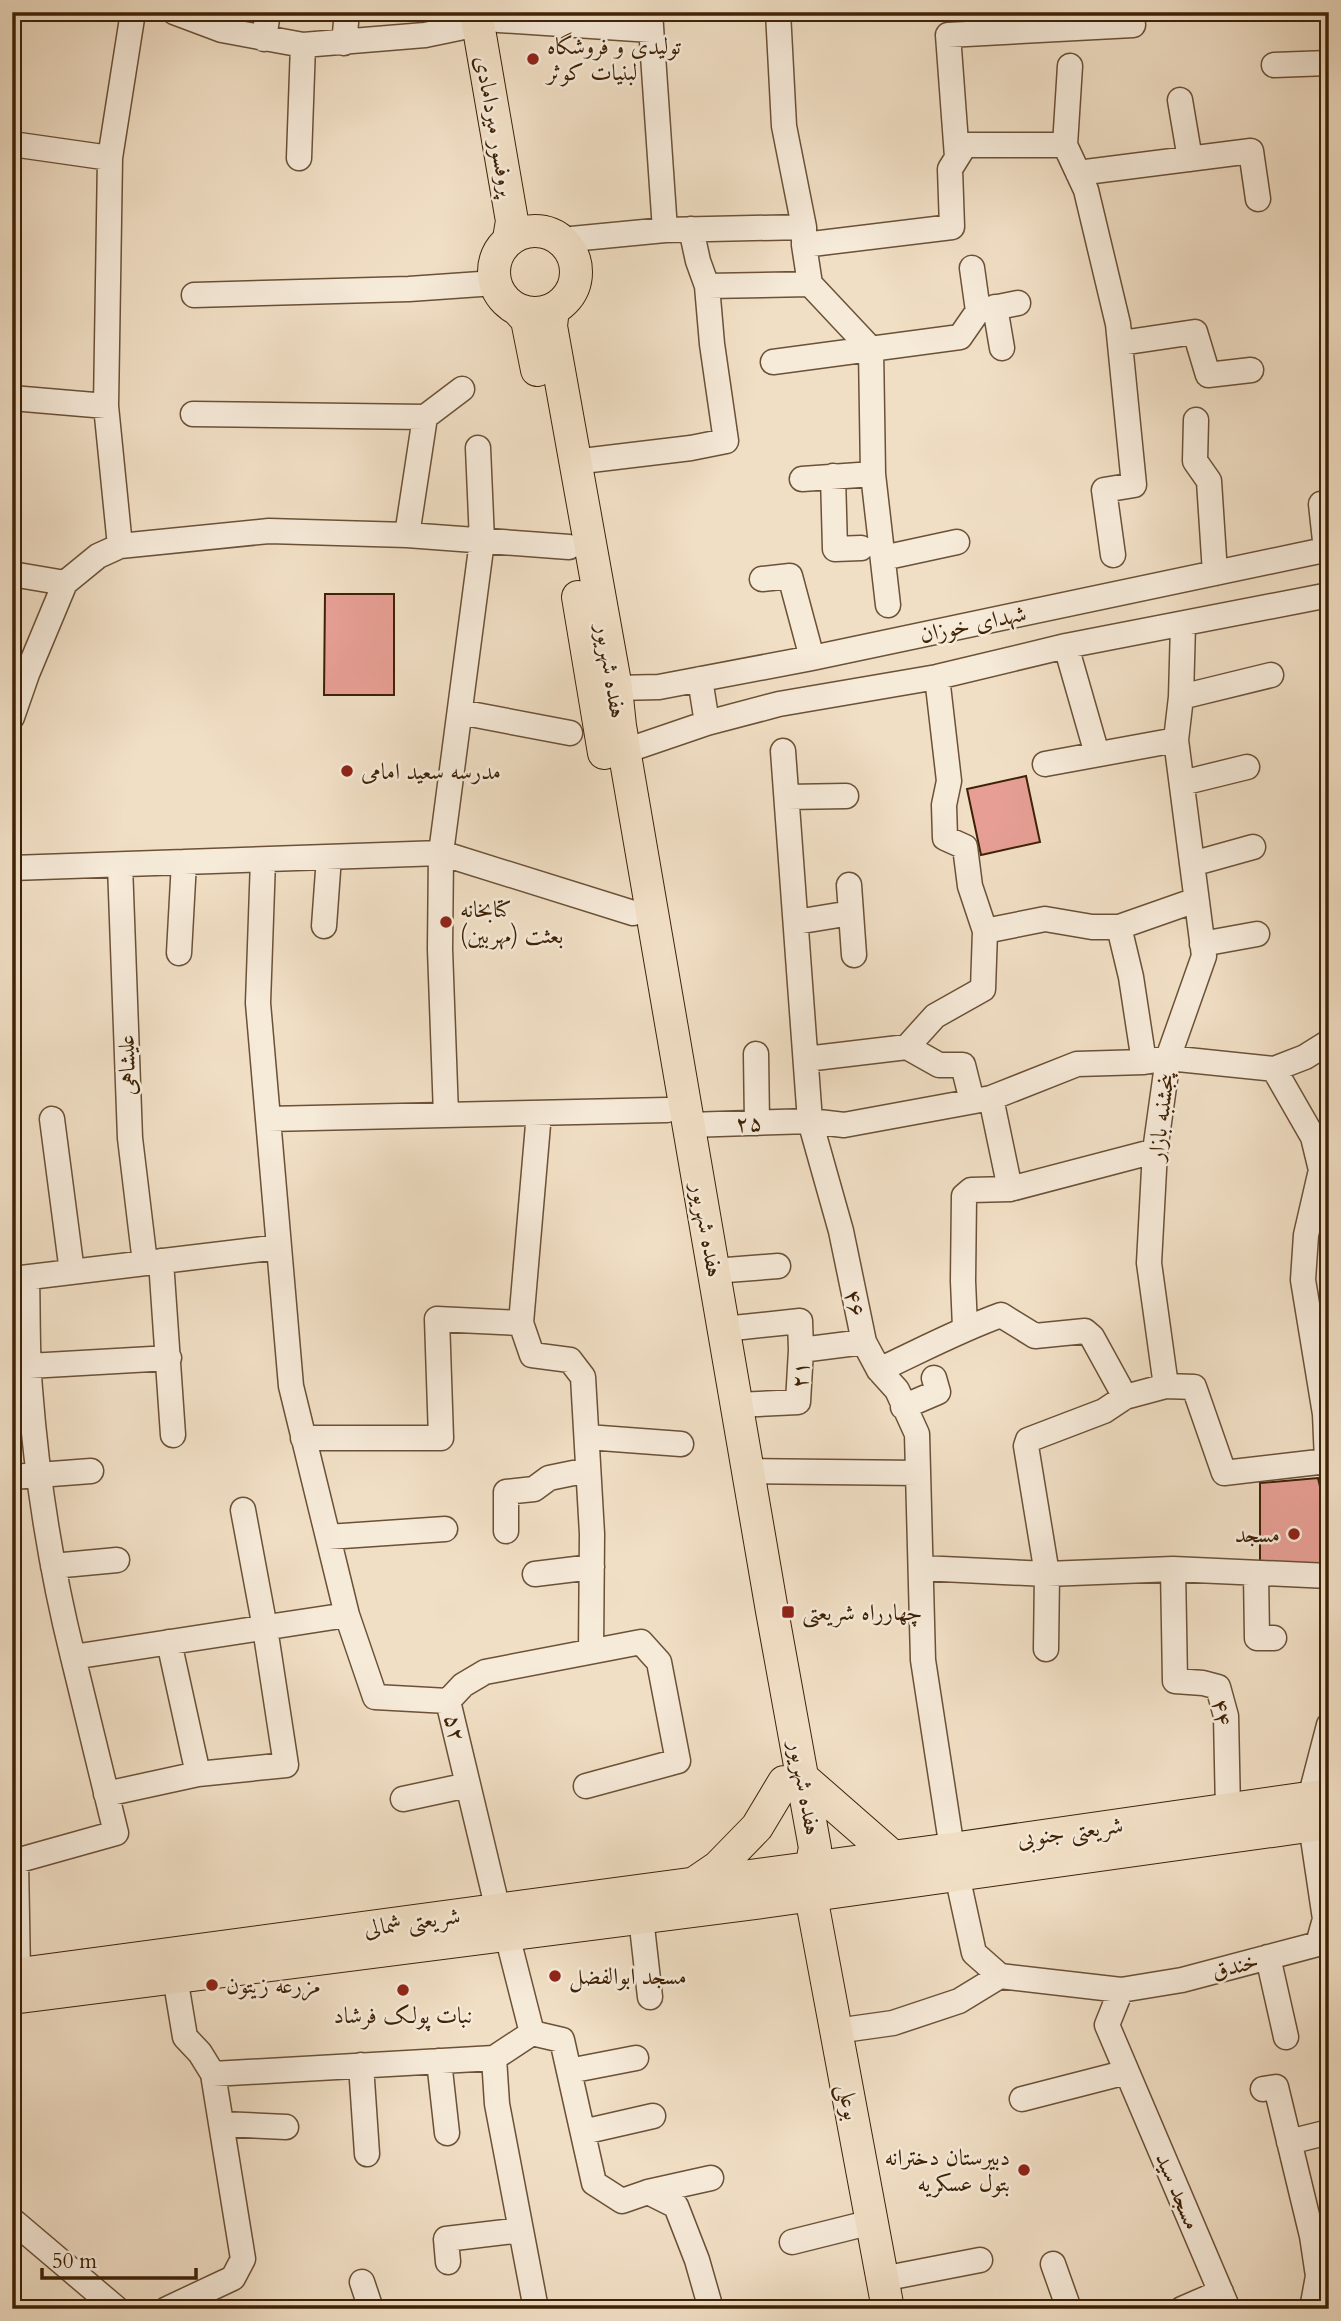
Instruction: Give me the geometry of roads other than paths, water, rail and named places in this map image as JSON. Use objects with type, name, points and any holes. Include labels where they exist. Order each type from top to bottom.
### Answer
[{"type":"main road","name":"پروفسور میردامادی","points":[[488,17],[533,218],[551,235]]},
{"type":"main road","name":"پروفسور میردامادی","points":[[488,17],[512,221],[509,239]]},
{"type":"main road","points":[[522,232],[551,235],[570,250],[575,263],[576,277],[572,290],[564,301],[553,309],[540,313],[518,310],[503,299],[495,283],[495,260],[500,248],[522,232]]},
{"type":"main road","name":"هفده شهریور","points":[[553,309],[551,326],[616,688],[678,1118],[794,1781]]},
{"type":"main road","name":"هفده شهریور","points":[[518,310],[527,320],[529,328],[633,913],[714,1271],[748,1471],[794,1781],[795,1844],[811,1881]]},
{"type":"main road","points":[[696,1882],[719,1867],[757,1827],[794,1781],[892,1856]]},
{"type":"main road","name":"شریعتی جنوبی","points":[[811,1881],[892,1856],[954,1862],[1228,1810],[1320,1810]]},
{"type":"main road","name":"شریعتی جنوبی","points":[[811,1881],[1320,1810]]},
{"type":"main road","name":"شریعتی شمالی","points":[[14,1982],[175,1977],[503,1922],[696,1882],[811,1881]]},
{"type":"main road","name":"شریعتی شمالی","points":[[14,1982],[503,1922],[640,1918],[763,1902],[811,1881]]},
{"type":"main road","name":"بوعلی","points":[[811,1881],[819,1939],[885,2294]]},
{"type":"main road","points":[[763,1902],[819,1939]]},
{"type":"street","points":[[120,546],[106,406],[110,158],[133,12]]},
{"type":"street","points":[[174,12],[222,30],[303,45],[425,36],[488,17],[651,21],[665,230]]},
{"type":"street","points":[[264,39],[268,12]]},
{"type":"street","points":[[344,43],[347,12]]},
{"type":"street","points":[[778,12],[784,126],[810,284],[871,349],[872,553],[888,605]]},
{"type":"street","points":[[957,157],[948,35],[1133,26]]},
{"type":"street","points":[[299,158],[303,45]]},
{"type":"street","points":[[1273,65],[1329,63]]},
{"type":"street","points":[[1070,66],[1065,145],[1086,190],[1121,343],[1134,485],[1104,490],[1113,555]]},
{"type":"street","points":[[1180,100],[1190,159]]},
{"type":"street","points":[[12,144],[110,158]]},
{"type":"street","points":[[551,235],[691,229],[804,236],[952,227],[950,169],[965,145],[1065,145]]},
{"type":"street","points":[[1078,173],[1251,151],[1258,199]]},
{"type":"street","points":[[574,462],[691,448],[726,441],[707,286],[691,229]]},
{"type":"street","points":[[972,268],[997,307],[1002,348]]},
{"type":"street","points":[[194,295],[409,289],[495,283]]},
{"type":"street","points":[[707,286],[810,284]]},
{"type":"street","points":[[773,362],[960,337],[997,307]]},
{"type":"street","points":[[1121,343],[1195,332],[1208,375],[1251,370]]},
{"type":"street","points":[[192,414],[425,417],[462,389]]},
{"type":"street","points":[[12,398],[106,406]]},
{"type":"street","points":[[407,535],[425,417]]},
{"type":"street","points":[[1196,420],[1195,461],[1209,481],[1215,573]]},
{"type":"street","points":[[446,1115],[440,949],[441,853],[482,541],[478,448]]},
{"type":"street","points":[[802,479],[873,474]]},
{"type":"street","points":[[833,476],[835,549],[872,553],[957,542]]},
{"type":"street","points":[[1321,504],[1327,550]]},
{"type":"street","points":[[12,717],[20,673],[65,583],[99,556],[120,546],[269,531],[407,535],[569,547]]},
{"type":"street","name":"شهدای خوزان","points":[[616,688],[659,687],[812,658],[1327,550]]},
{"type":"street","points":[[12,574],[65,583]]},
{"type":"street","points":[[762,579],[790,576],[812,658]]},
{"type":"street","name":"شهدای خوزان","points":[[625,751],[707,723],[779,704],[937,677],[1066,646],[1329,595]]},
{"type":"street","name":"پنجشنبه بازار","points":[[1166,1386],[1149,1263],[1155,1151],[1156,1060],[1204,956],[1176,740],[1181,697],[1183,625]]},
{"type":"street","points":[[1066,646],[1097,754]]},
{"type":"street","points":[[1181,697],[1271,675]]},
{"type":"street","points":[[907,1046],[935,1016],[983,989],[985,931],[970,886],[965,847],[945,838],[944,805],[949,780],[937,677]]},
{"type":"street","points":[[700,679],[707,723]]},
{"type":"street","points":[[460,712],[570,733]]},
{"type":"street","points":[[1045,764],[1176,740]]},
{"type":"street","name":"۴۶","points":[[783,751],[810,1121],[841,1231],[864,1342],[879,1370],[897,1390],[917,1434],[921,1568]]},
{"type":"street","points":[[1182,783],[1247,767]]},
{"type":"street","points":[[787,797],[846,796]]},
{"type":"street","points":[[1192,864],[1253,848]]},
{"type":"street","points":[[12,868],[441,853],[633,913]]},
{"type":"street","points":[[324,926],[329,858]]},
{"type":"street","points":[[73,1657],[347,1615],[291,1386],[258,1003],[263,860]]},
{"type":"street","points":[[179,953],[184,862]]},
{"type":"street","name":"علیشاهی","points":[[120,865],[130,1138],[169,1357],[173,1435]]},
{"type":"street","points":[[849,885],[853,955]]},
{"type":"street","points":[[985,931],[1045,919],[1092,927],[1119,927],[1196,900]]},
{"type":"street","points":[[796,922],[851,913]]},
{"type":"street","points":[[1119,927],[1156,1060]]},
{"type":"street","points":[[1202,944],[1257,934]]},
{"type":"street","points":[[1046,1649],[1046,1574],[1026,1446],[1028,1440],[1104,1411],[1125,1397],[1166,1386],[1194,1387],[1224,1474],[1328,1464],[1325,1414],[1303,1280],[1306,1235],[1325,1169],[1313,1137],[1274,1069],[1305,1058],[1329,1042]]},
{"type":"street","points":[[806,1059],[907,1046],[939,1065],[963,1065],[981,1100],[1010,1189]]},
{"type":"street","points":[[757,1054],[757,1123]]},
{"type":"street","name":"۲۵","points":[[268,1119],[538,1113],[757,1123],[810,1121],[844,1125],[981,1100],[1077,1064],[1156,1060],[1274,1069]]},
{"type":"street","points":[[538,1113],[521,1323],[532,1355],[570,1360],[583,1377],[592,1567],[591,1651]]},
{"type":"street","points":[[52,1119],[72,1272]]},
{"type":"street","points":[[965,1328],[962,1281],[964,1196],[971,1190],[1010,1189],[1155,1151]]},
{"type":"street","points":[[14,1982],[14,1860],[116,1833],[53,1566],[38,1477],[19,1278],[279,1247]]},
{"type":"street","points":[[714,1271],[778,1266]]},
{"type":"street","points":[[879,1370],[965,1328],[1001,1315],[1035,1336],[1085,1331],[1092,1337],[1125,1397]]},
{"type":"street","points":[[303,1438],[440,1438],[437,1320],[521,1323]]},
{"type":"street","points":[[724,1329],[800,1321],[801,1350]]},
{"type":"street","name":"۲۱","points":[[737,1405],[798,1402],[801,1350],[864,1342]]},
{"type":"street","points":[[29,1366],[169,1357]]},
{"type":"street","points":[[903,1407],[938,1392],[934,1378]]},
{"type":"street","points":[[587,1437],[681,1444]]},
{"type":"street","points":[[506,1531],[506,1492],[534,1489],[549,1478],[589,1470]]},
{"type":"street","points":[[12,1477],[91,1471]]},
{"type":"street","points":[[748,1471],[918,1473]]},
{"type":"street","points":[[106,1794],[198,1774],[286,1765],[243,1510]]},
{"type":"street","points":[[328,1537],[445,1529]]},
{"type":"street","points":[[53,1566],[117,1560]]},
{"type":"street","points":[[535,1574],[592,1567]]},
{"type":"street","points":[[836,2031],[892,2024],[959,2001],[1000,1976],[974,1953],[954,1862],[923,1660],[921,1568],[1046,1574],[1173,1569],[1329,1576]]},
{"type":"street","name":"۴۴","points":[[1173,1569],[1175,1681],[1218,1687],[1226,1716],[1228,1810]]},
{"type":"street","points":[[1256,1573],[1257,1638],[1274,1638]]},
{"type":"street","name":"۵۲","points":[[347,1615],[374,1697],[448,1701],[531,2033]]},
{"type":"street","points":[[448,1701],[463,1685],[485,1672],[641,1642],[659,1662],[678,1760],[586,1786]]},
{"type":"street","points":[[169,1643],[198,1774]]},
{"type":"street","points":[[1320,1810],[1329,1725]]},
{"type":"street","points":[[403,1799],[468,1785]]},
{"type":"street","name":"خندق","points":[[1000,1976],[1121,1990],[1182,1980],[1324,1943],[1320,1810]]},
{"type":"street","points":[[640,1918],[650,1997]]},
{"type":"street","points":[[1268,1957],[1286,2037]]},
{"type":"street","points":[[167,2309],[233,2278],[243,2259],[213,2074],[200,2053],[185,2037],[175,1977]]},
{"type":"street","points":[[1021,2099],[1127,2072],[1107,2025],[1121,1990]]},
{"type":"street","points":[[213,2074],[494,2058],[531,2033],[562,2040],[594,2183],[622,2201],[648,2192],[711,2178]]},
{"type":"street","points":[[494,2058],[497,2104],[536,2309]]},
{"type":"street","points":[[569,2071],[636,2058]]},
{"type":"street","points":[[439,2061],[447,2133]]},
{"type":"street","points":[[361,2065],[367,2154]]},
{"type":"street","name":"مسجد سید","points":[[1127,2072],[1225,2300]]},
{"type":"street","points":[[1263,2089],[1276,2087],[1289,2142],[1321,2247],[1312,2309]]},
{"type":"street","points":[[583,2132],[653,2116]]},
{"type":"street","points":[[222,2124],[286,2127]]},
{"type":"street","points":[[1289,2142],[1329,2132]]},
{"type":"street","points":[[648,2192],[677,2206],[711,2309]]},
{"type":"street","points":[[12,2220],[117,2309]]},
{"type":"street","points":[[792,2242],[872,2222]]},
{"type":"street","points":[[448,2262],[446,2239],[521,2230]]},
{"type":"street","points":[[885,2294],[980,2260]]},
{"type":"street","points":[[1053,2264],[1069,2309]]},
{"type":"street","points":[[362,2282],[371,2309]]},
{"type":"street","points":[[1182,2309],[1225,2300]]},
{"type":"place","name":"تولیدی و فروشگاه لبنیات کوثر","points":[[533,59]]},
{"type":"place","name":"مدرسه سعید امامی","points":[[347,771]]},
{"type":"place","name":"کتابخانه بعثت (مهربین)","points":[[446,922]]},
{"type":"place","name":"مسجد","points":[[1294,1534]]},
{"type":"place","name":"چهارراه شریعتی","points":[[788,1612]]},
{"type":"place","name":"مسجد ابوالفضل","points":[[555,1976]]},
{"type":"place","name":"مزرعه زیتون","points":[[212,1985]]},
{"type":"place","name":"نبات پولک فرشاد","points":[[403,1990]]},
{"type":"place","name":"دبیرستان دخترانه بتول عسکریه","points":[[1024,2170]]}]
